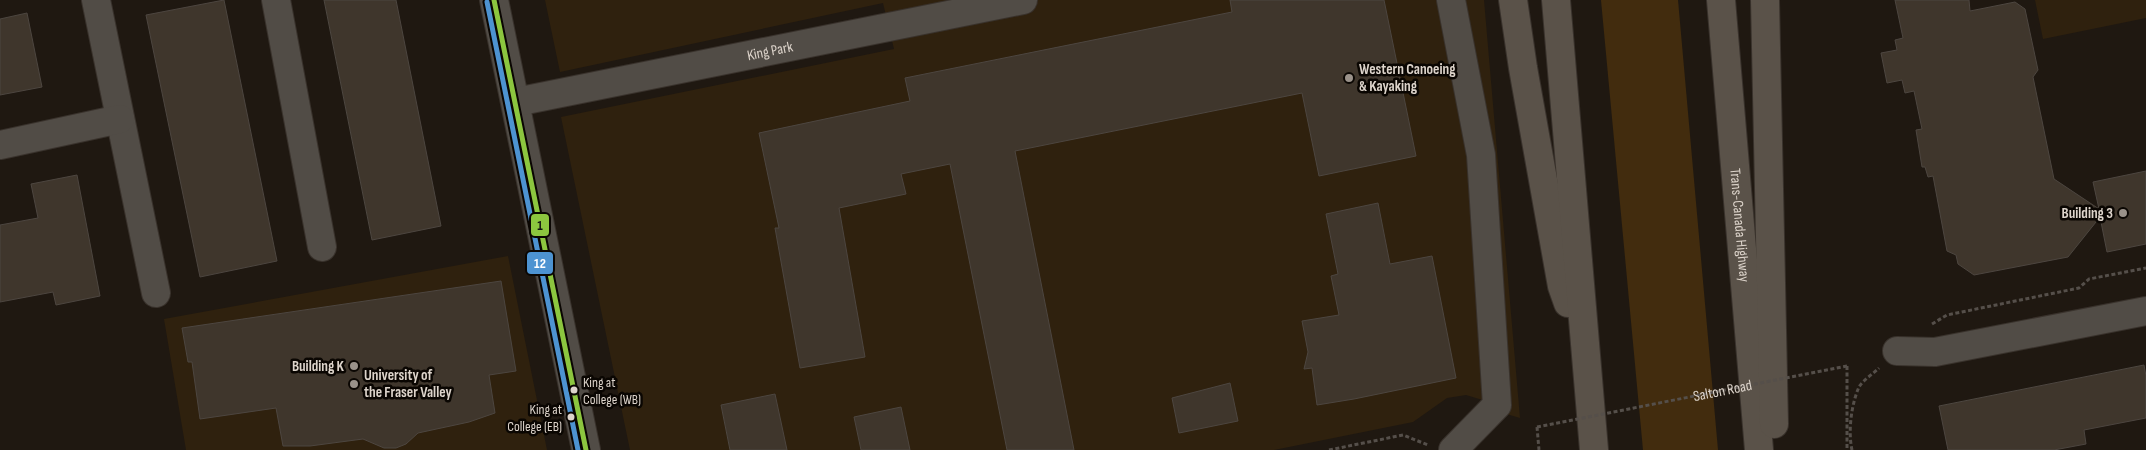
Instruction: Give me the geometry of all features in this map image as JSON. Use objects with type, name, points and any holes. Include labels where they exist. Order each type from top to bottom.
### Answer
[{"type":"highway","points":[[1513,0],[1523,68],[1562,286],[1584,349]]},
{"type":"highway","points":[[1556,0],[1594,450]]},
{"type":"highway","name":"Trans-Canada Highway","points":[[1721,0],[1759,450]]},
{"type":"highway","points":[[1765,0],[1775,450]]},
{"type":"street","points":[[96,0],[156,293]]},
{"type":"street","points":[[276,0],[322,247]]},
{"type":"street","points":[[494,0],[586,450]]},
{"type":"street","name":"King Park","points":[[516,102],[1023,0]]},
{"type":"street","points":[[1443,448],[1497,405],[1481,155],[1451,0]]},
{"type":"street","points":[[0,145],[120,120]]},
{"type":"street","points":[[1897,351],[1935,352],[2146,311]]},
{"type":"path","points":[[1928,328],[1947,314],[2080,288],[2089,279],[2146,268]]},
{"type":"path","name":"Salton Road","points":[[1539,450],[1537,427],[1847,366],[1847,450]]},
{"type":"path","points":[[1852,450],[1850,441],[1854,404],[1860,386]]},
{"type":"path","points":[[1328,450],[1403,435],[1443,448]]},
{"type":"shaded area","points":[[545,0],[1484,0],[1520,418],[1503,413],[1486,401],[1466,395],[1447,398],[1413,422],[1274,450],[630,450],[561,117],[894,49],[883,3],[560,72]]},
{"type":"shaded area","points":[[1601,0],[1678,0],[1718,450],[1643,450]]},
{"type":"shaded area","points":[[2035,0],[2146,0],[2146,18],[2043,39]]},
{"type":"shaded area","name":"University of the Fraser Valley","points":[[508,256],[547,450],[186,450],[164,319]]},
{"type":"building","points":[[224,0],[277,261],[200,277],[146,15]]},
{"type":"building","points":[[324,0],[396,0],[441,226],[372,240]]},
{"type":"building","points":[[1230,0],[1384,0],[1416,156],[1319,176],[1302,93],[1015,151],[1074,450],[1007,450],[950,164],[901,174],[906,194],[839,208],[865,357],[800,368],[775,228],[779,228],[759,133],[910,101],[905,78],[1232,12]]},
{"type":"building","points":[[1895,0],[1969,0],[1970,11],[2015,2],[2025,9],[2038,70],[2033,77],[2054,179],[2099,209],[2093,182],[2146,171],[2146,244],[2107,252],[2100,217],[2068,257],[1974,275],[1958,264],[1956,255],[1947,251],[1933,176],[1928,177],[1925,167],[1922,167],[1916,130],[1922,129],[1914,91],[1905,93],[1902,80],[1887,83],[1881,53],[1897,50],[1895,40],[1903,38]]},
{"type":"building","points":[[27,13],[42,87],[0,95],[0,19]]},
{"type":"building","points":[[77,175],[100,296],[56,305],[53,292],[0,302],[0,225],[38,218],[31,184]]},
{"type":"building","points":[[1378,203],[1390,264],[1432,256],[1456,378],[1317,405],[1312,368],[1304,369],[1308,352],[1302,321],[1339,315],[1331,276],[1338,274],[1326,214]]},
{"type":"building","name":"University of the Fraser Valley","points":[[501,281],[516,371],[489,375],[495,413],[469,422],[418,433],[406,444],[396,448],[384,448],[363,439],[310,446],[283,446],[276,408],[200,419],[192,362],[188,362],[182,328]]},
{"type":"building","points":[[2144,365],[2146,376],[2146,418],[2084,430],[2086,444],[2054,450],[1948,450],[1939,406]]},
{"type":"building","points":[[1230,383],[1238,421],[1179,433],[1172,398]]},
{"type":"building","points":[[775,394],[787,450],[730,450],[721,405]]},
{"type":"building","points":[[901,407],[910,450],[861,450],[854,417]]},
{"type":"transit line","name":"1","points":[[494,0],[586,450]]},
{"type":"transit line","name":"12","points":[[487,2],[578,450]]},
{"type":"place","name":"Western Canoeing & Kayaking","points":[[1349,78]]},
{"type":"place","name":"Building 3","points":[[2123,213]]},
{"type":"place","name":"Building K","points":[[354,366]]},
{"type":"place","name":"University of the Fraser Valley","points":[[354,384]]},
{"type":"place","name":"King at College (WB)","points":[[574,390]]},
{"type":"place","name":"King at College (EB)","points":[[571,417]]}]
